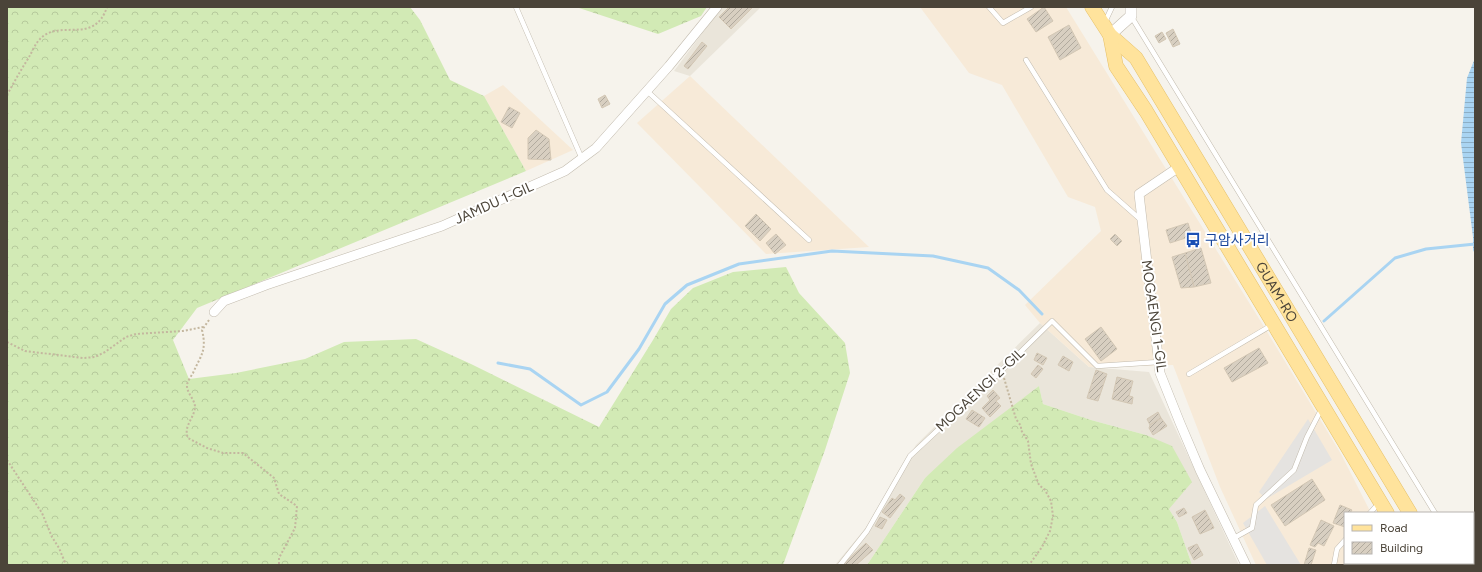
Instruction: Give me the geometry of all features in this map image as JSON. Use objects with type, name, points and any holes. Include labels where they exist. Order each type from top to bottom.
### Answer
[{"type":"main road","name":"GUAM-RO","points":[[1092,7],[1107,30],[1136,58],[1409,512]]},
{"type":"main road","name":"GUAM-RO","points":[[1107,30],[1116,66],[1179,166],[1383,508]]},
{"type":"street","name":"JAMDU 1-GIL","points":[[214,312],[224,301],[266,285],[442,226],[566,171],[596,148],[680,54],[717,7]]},
{"type":"street","points":[[1107,30],[1131,12]]},
{"type":"street","name":"MOGAENGI 1-GIL","points":[[1179,166],[1139,194],[1160,373],[1200,470],[1246,565]]},
{"type":"lane","points":[[516,7],[582,159]]},
{"type":"lane","points":[[989,7],[1003,23],[1031,7]]},
{"type":"lane","points":[[1107,30],[1112,7]]},
{"type":"lane","points":[[1131,12],[1434,512]]},
{"type":"lane","points":[[1026,60],[1107,190],[1142,221]]},
{"type":"lane","points":[[647,91],[809,240]]},
{"type":"lane","name":"MOGAENGI 2-GIL","points":[[840,565],[867,531],[910,456],[1052,321],[1097,366],[1159,362]]},
{"type":"lane","points":[[1189,374],[1273,324]]},
{"type":"lane","points":[[1234,538],[1252,528],[1256,505],[1294,470],[1307,437],[1322,406]]},
{"type":"lane","points":[[1373,512],[1383,508]]},
{"type":"lane","points":[[1334,565],[1337,549],[1344,541]]},
{"type":"path","points":[[7,95],[40,38],[53,31],[70,31],[88,28],[96,24],[103,17],[106,7]]},
{"type":"path","points":[[7,342],[25,351],[83,358],[95,357],[105,352],[126,337],[136,334],[184,331],[204,326],[202,330],[205,342],[204,350],[187,384],[195,405],[194,416],[187,426],[186,434],[188,438],[207,448],[223,453],[243,453],[274,478],[279,494],[297,506],[295,528],[279,558],[279,565]]},
{"type":"path","points":[[1002,370],[1016,419],[1028,441],[1030,464],[1051,501],[1053,516],[1050,531],[1042,547],[1029,565]]},
{"type":"path","points":[[7,460],[42,513],[66,565]]},
{"type":"shaded area","points":[[722,7],[761,7],[690,76],[674,71]]},
{"type":"shaded area","points":[[920,7],[1066,7],[1341,454],[1370,512],[1344,512],[1344,564],[1397,565],[1256,565],[1220,487],[1173,365],[1089,367],[1040,323],[1025,305],[1101,231],[1095,207],[1068,197],[1002,85],[969,73]]},
{"type":"shaded area","points":[[690,76],[869,247],[766,254],[637,123]]},
{"type":"shaded area","points":[[503,85],[573,150],[526,171],[484,96]]},
{"type":"shaded area","points":[[1040,323],[1089,367],[1149,372],[1239,565],[1192,565],[1177,522],[1169,509],[1146,435],[1091,420],[1043,404],[1039,386],[925,478],[867,565],[835,565],[868,525],[916,445]]},
{"type":"shaded area","points":[[1308,419],[1332,460],[1266,499],[1259,492]]},
{"type":"shaded area","points":[[1265,506],[1301,565],[1267,565],[1243,523]]},
{"type":"green space","points":[[7,7],[410,7],[420,20],[450,80],[484,96],[526,171],[197,308],[173,340],[189,379],[236,373],[305,359],[344,342],[416,339],[471,364],[599,427],[671,309],[693,288],[733,272],[786,267],[799,293],[845,343],[850,373],[825,450],[783,565],[7,565]]},
{"type":"green space","points":[[576,7],[707,7],[701,16],[658,34]]},
{"type":"green space","points":[[1039,386],[1043,404],[1091,420],[1146,435],[1172,446],[1192,482],[1169,509],[1177,522],[1192,565],[867,565],[925,478],[957,448]]},
{"type":"water","points":[[1475,58],[1475,254],[1473,250],[1473,237],[1461,143],[1467,78]]},
{"type":"building","points":[[729,7],[753,7],[731,29],[719,17]]},
{"type":"building","points":[[1044,7],[1053,21],[1036,32],[1027,19]]},
{"type":"building","points":[[1069,25],[1081,48],[1060,60],[1048,37]]},
{"type":"building","points":[[1173,29],[1180,44],[1173,47],[1166,33]]},
{"type":"building","points":[[1162,32],[1166,39],[1159,43],[1155,36]]},
{"type":"building","points":[[702,42],[707,46],[688,69],[684,66]]},
{"type":"building","points":[[605,95],[610,104],[602,108],[598,99]]},
{"type":"building","points":[[509,107],[520,113],[512,128],[501,122]]},
{"type":"building","points":[[536,130],[549,139],[551,160],[528,159],[528,138]]},
{"type":"building","points":[[756,214],[771,229],[760,241],[745,226]]},
{"type":"building","points":[[1188,223],[1192,236],[1170,243],[1166,230]]},
{"type":"building","points":[[776,234],[786,245],[775,254],[766,243]]},
{"type":"building","points":[[1115,234],[1122,241],[1117,246],[1110,239]]},
{"type":"building","points":[[1201,248],[1211,283],[1194,287],[1185,253]]},
{"type":"building","points":[[1185,253],[1194,287],[1181,288],[1172,257]]},
{"type":"building","points":[[1101,327],[1117,349],[1101,361],[1085,339]]},
{"type":"building","points":[[1259,348],[1268,363],[1232,382],[1224,368]]},
{"type":"building","points":[[1037,353],[1047,358],[1043,365],[1034,360]]},
{"type":"building","points":[[1063,356],[1073,362],[1069,371],[1058,365]]},
{"type":"building","points":[[1038,365],[1043,369],[1036,378],[1031,374]]},
{"type":"building","points":[[1096,370],[1107,374],[1098,401],[1087,398]]},
{"type":"building","points":[[1117,377],[1133,381],[1129,396],[1133,397],[1132,404],[1112,399]]},
{"type":"building","points":[[993,390],[1000,398],[996,401],[1001,406],[990,417],[982,408],[990,400],[987,396]]},
{"type":"building","points":[[972,410],[985,418],[979,427],[966,419]]},
{"type":"building","points":[[1158,412],[1161,418],[1150,425],[1147,419]]},
{"type":"building","points":[[1161,418],[1167,426],[1153,435],[1149,428],[1150,425]]},
{"type":"building","points":[[1312,479],[1325,500],[1285,526],[1271,505]]},
{"type":"building","points":[[900,494],[905,498],[890,518],[882,512],[892,498],[895,500]]},
{"type":"building","points":[[1340,505],[1352,510],[1351,512],[1344,512],[1344,527],[1333,523]]},
{"type":"building","points":[[1184,508],[1187,513],[1179,517],[1176,512]]},
{"type":"building","points":[[1205,510],[1214,528],[1200,534],[1192,517]]},
{"type":"building","points":[[880,517],[887,520],[882,529],[875,526]]},
{"type":"building","points":[[1321,520],[1334,526],[1324,546],[1318,543],[1315,547],[1310,545]]},
{"type":"building","points":[[866,543],[873,550],[856,565],[843,564]]},
{"type":"building","points":[[1197,544],[1203,555],[1194,560],[1188,548]]},
{"type":"building","points":[[1309,548],[1316,550],[1311,565],[1304,565]]},
{"type":"waterway","points":[[1324,321],[1395,258],[1426,249],[1475,244]]},
{"type":"waterway","points":[[498,363],[530,369],[581,405],[607,392],[639,349],[665,304],[687,285],[739,264],[832,251],[933,256],[988,268],[1019,290],[1042,314]]},
{"type":"place","name":"구암사거리","points":[[1193,240]]}]
